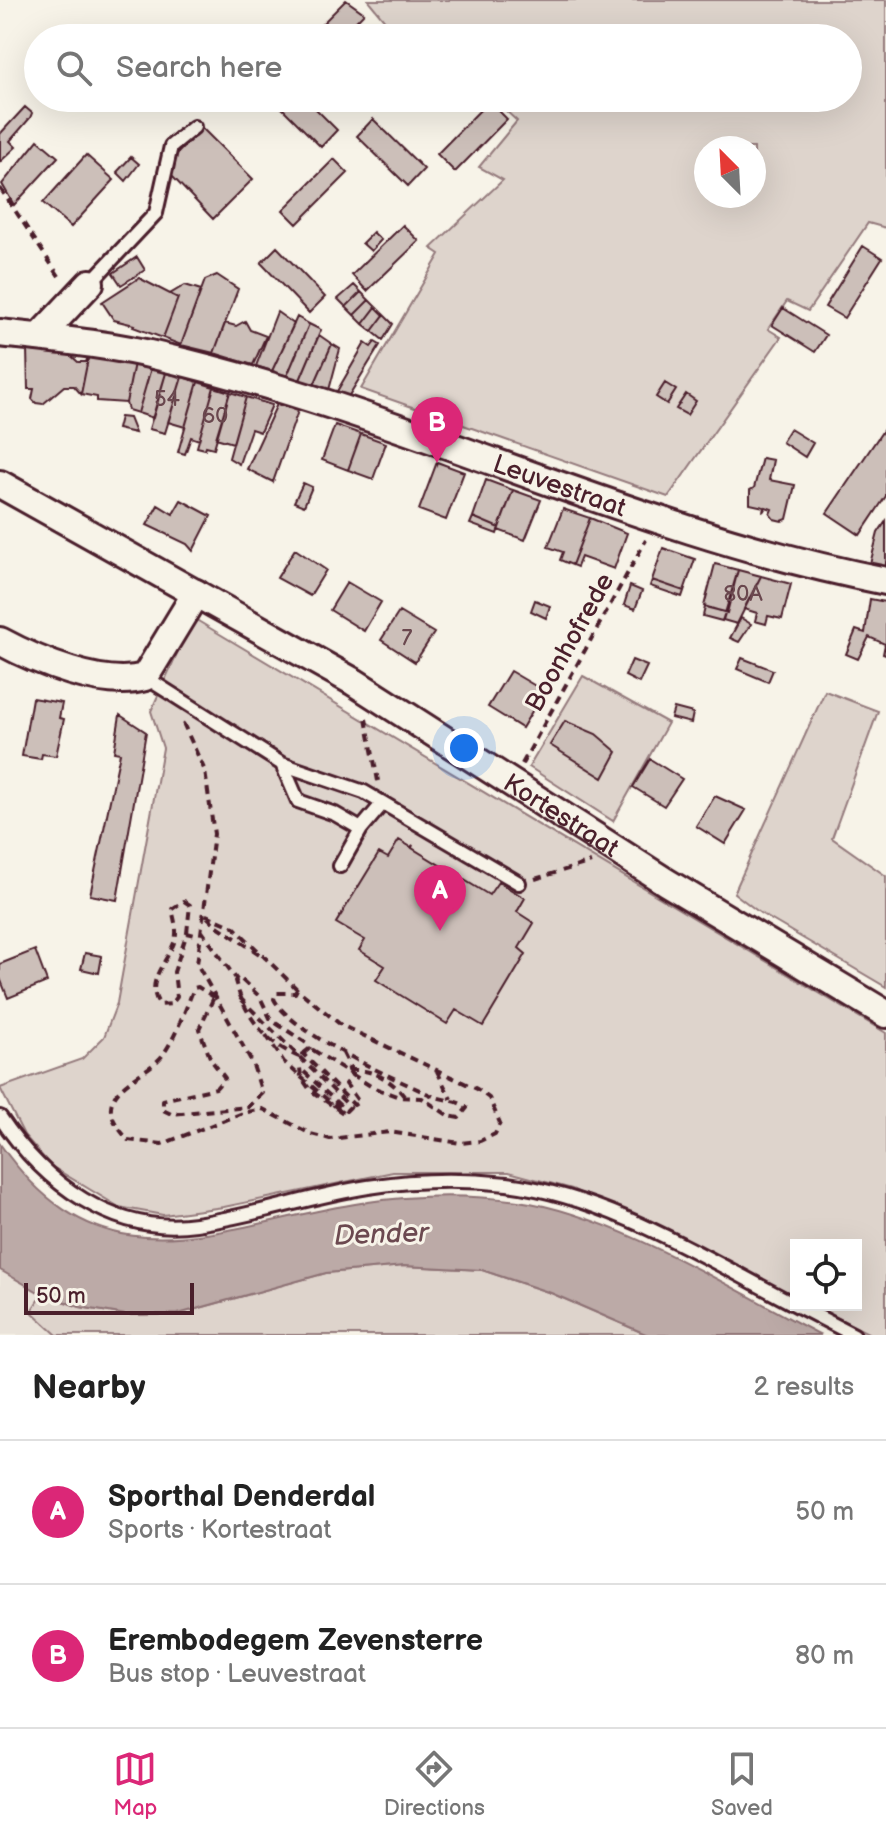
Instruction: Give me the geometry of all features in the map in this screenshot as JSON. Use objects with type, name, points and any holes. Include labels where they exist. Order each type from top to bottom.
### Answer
[{"type":"street","points":[[39,337],[81,290]]},
{"type":"street","name":"Leuvestraat","points":[[0,333],[162,357],[287,391],[658,520],[809,566],[886,581]]},
{"type":"street","name":"Kortestraat","points":[[0,484],[359,685],[621,853],[886,1014]]},
{"type":"street","points":[[0,641],[36,660],[126,683],[145,677],[196,593]]},
{"type":"lane","points":[[81,290],[156,213],[171,146],[194,127]]},
{"type":"lane","points":[[145,677],[282,764],[364,792],[519,883]]},
{"type":"lane","points":[[282,764],[298,801],[335,814],[361,829]]},
{"type":"lane","points":[[340,866],[361,829],[383,803]]},
{"type":"lane","points":[[0,1117],[18,1145],[50,1177],[78,1198],[116,1216],[193,1225],[369,1187],[445,1182],[546,1189],[663,1236],[790,1302]]},
{"type":"lane","points":[[808,1311],[854,1335]]},
{"type":"path","points":[[0,188],[81,290]]},
{"type":"path","name":"Boonhofrede","points":[[512,783],[658,520]]},
{"type":"path","points":[[359,685],[383,803]]},
{"type":"path","points":[[179,714],[205,771],[214,834],[197,964],[252,1062],[262,1093],[248,1107],[171,1114],[163,1110],[163,1100],[216,1088],[225,1078],[223,1071],[211,1060],[199,1029],[214,997]]},
{"type":"path","points":[[519,883],[621,853]]},
{"type":"path","points":[[184,901],[190,905],[187,933],[174,972],[177,997],[172,1004],[160,1005],[155,998],[154,983],[177,937],[172,909],[184,901]]},
{"type":"path","points":[[204,914],[234,927],[297,989],[341,1025],[436,1069],[489,1098],[500,1123],[495,1134],[480,1141],[460,1143],[390,1132],[330,1139],[311,1134],[263,1109],[243,1113],[162,1144],[128,1140],[112,1114],[111,1102],[164,1053],[194,988],[198,987],[214,997]]},
{"type":"path","points":[[187,933],[200,933]]},
{"type":"path","points":[[200,933],[238,980],[260,997],[271,1020],[308,1044],[309,1049],[301,1056]]},
{"type":"path","points":[[238,980],[235,981],[243,1009],[281,1049],[301,1056],[350,1107],[346,1111],[300,1068],[301,1077],[310,1090],[343,1113],[308,1085],[301,1077],[284,1062],[266,1035]]},
{"type":"path","points":[[297,989],[295,993],[276,993],[274,999],[278,1007],[341,1051],[438,1098],[467,1108],[459,1118],[449,1116],[422,1098],[404,1097],[372,1087],[319,1051],[301,1056]]},
{"type":"path","points":[[240,998],[354,1105],[359,1102],[346,1084],[353,1075]]},
{"type":"path","points":[[341,1051],[351,1069],[345,1070]]},
{"type":"path","points":[[436,1069],[452,1101]]},
{"type":"path","points":[[345,1070],[370,1071],[397,1087],[404,1097]]},
{"type":"shaded area","points":[[368,0],[886,0],[886,228],[868,223],[808,311],[787,301],[768,329],[781,337],[668,497],[361,389],[440,254],[431,248],[503,180],[479,167],[517,121],[507,112],[862,112],[862,24],[388,24]]},
{"type":"shaded area","points":[[193,618],[886,1033],[886,1335],[872,1335],[823,1311],[862,1311],[862,1239],[790,1239],[790,1295],[572,1189],[509,1172],[393,1172],[224,1207],[163,1215],[119,1207],[51,1166],[24,1135],[0,1088],[82,1059],[104,1037],[117,1003],[163,748],[151,711]]},
{"type":"shaded area","points":[[583,676],[668,723],[613,821],[529,767]]},
{"type":"shaded area","points":[[825,691],[878,711],[832,838],[886,876],[886,987],[760,913],[734,893]]},
{"type":"shaded area","points":[[404,1266],[482,1270],[551,1293],[648,1335],[57,1335],[31,1311],[42,1294],[80,1307],[126,1315],[178,1314],[326,1273]]},
{"type":"shaded area","points":[[0,1270],[42,1294],[31,1311],[57,1335],[0,1335]]},
{"type":"water","name":"Dender","points":[[0,1144],[39,1190],[80,1219],[122,1234],[166,1238],[211,1233],[400,1198],[459,1196],[518,1201],[555,1209],[633,1237],[821,1335],[648,1335],[551,1293],[482,1270],[404,1266],[326,1273],[178,1314],[126,1315],[80,1307],[42,1294],[0,1270]]},
{"type":"building","points":[[346,0],[364,13],[353,24],[322,24]]},
{"type":"building","points":[[24,108],[24,112],[32,113],[10,141],[16,147],[0,162],[0,134]]},
{"type":"building","points":[[286,112],[319,112],[337,130],[321,147]]},
{"type":"building","points":[[478,112],[500,112],[507,119],[455,172],[437,154]]},
{"type":"building","points":[[373,119],[424,169],[408,186],[357,136]]},
{"type":"building","points":[[202,128],[253,179],[213,219],[170,174],[175,156]]},
{"type":"building","points":[[38,140],[58,157],[14,205],[2,184]]},
{"type":"building","points":[[86,155],[114,180],[71,227],[43,203]]},
{"type":"building","points":[[131,157],[139,164],[126,181],[117,172]]},
{"type":"building","points":[[334,159],[348,173],[297,224],[283,210]]},
{"type":"building","points":[[403,225],[419,241],[367,291],[352,275]]},
{"type":"building","points":[[373,232],[381,240],[371,251],[362,243]]},
{"type":"building","points":[[863,246],[882,258],[844,318],[825,307]]},
{"type":"building","points":[[277,247],[325,297],[309,313],[261,263]]},
{"type":"building","points":[[137,257],[145,270],[121,285],[113,273]]},
{"type":"building","points":[[217,275],[238,289],[214,353],[181,345],[205,280]]},
{"type":"building","points":[[139,278],[178,298],[163,338],[114,320],[102,302]]},
{"type":"building","points":[[185,285],[201,290],[181,345],[163,338],[178,298],[170,294]]},
{"type":"building","points":[[354,285],[361,292],[346,307],[338,299]]},
{"type":"building","points":[[361,292],[369,300],[354,315],[346,307]]},
{"type":"building","points":[[369,300],[376,307],[363,324],[354,315]]},
{"type":"building","points":[[376,307],[384,315],[372,331],[363,324]]},
{"type":"building","points":[[783,308],[826,335],[815,352],[772,325]]},
{"type":"building","points":[[277,312],[294,324],[272,371],[256,366]]},
{"type":"building","points":[[384,315],[393,324],[383,340],[372,331]]},
{"type":"building","points":[[297,317],[309,324],[287,376],[272,371]]},
{"type":"building","points":[[245,321],[250,330],[266,336],[253,365],[214,353],[225,323],[236,326]]},
{"type":"building","points":[[309,324],[321,330],[300,380],[287,376]]},
{"type":"building","points":[[319,335],[332,344],[314,385],[300,380]]},
{"type":"building","points":[[375,342],[380,345],[348,397],[336,393],[365,343],[371,347]]},
{"type":"building","points":[[332,344],[340,349],[329,390],[314,385]]},
{"type":"building","points":[[27,349],[67,352],[78,362],[86,362],[89,354],[81,394],[74,386],[64,386],[43,404],[36,403],[32,399],[34,389],[28,389]]},
{"type":"building","points":[[89,354],[134,363],[126,403],[97,401],[97,397],[81,394]]},
{"type":"building","points":[[134,363],[151,368],[138,413],[128,410],[126,403]]},
{"type":"building","points":[[151,368],[166,373],[153,418],[138,413]]},
{"type":"building","points":[[166,373],[182,377],[165,433],[149,429]]},
{"type":"building","points":[[182,377],[198,382],[185,427],[168,422]]},
{"type":"building","points":[[198,382],[214,387],[199,440],[191,437],[185,454],[178,452]]},
{"type":"building","points":[[665,383],[676,390],[667,404],[656,397]]},
{"type":"building","points":[[214,387],[230,392],[214,448],[206,446],[205,449],[197,447]]},
{"type":"building","points":[[230,392],[246,397],[233,443],[216,438]]},
{"type":"building","points":[[686,394],[696,401],[687,415],[676,409]]},
{"type":"building","points":[[246,397],[272,405],[260,432],[251,429],[239,464],[229,458]]},
{"type":"building","points":[[277,404],[298,411],[273,482],[247,469]]},
{"type":"building","points":[[120,417],[129,418],[135,433],[117,429]]},
{"type":"building","points":[[335,425],[361,434],[348,470],[322,460]]},
{"type":"building","points":[[886,426],[886,496],[860,535],[827,513]]},
{"type":"building","points":[[790,429],[813,443],[805,457],[782,442]]},
{"type":"building","points":[[361,434],[386,443],[373,479],[348,470]]},
{"type":"building","points":[[762,458],[773,460],[769,480],[795,485],[787,519],[782,521],[774,519],[770,514],[772,509],[766,507],[763,512],[764,507],[750,504],[750,490],[754,488]]},
{"type":"building","points":[[437,462],[464,472],[446,520],[419,510]]},
{"type":"building","points":[[486,480],[513,490],[499,528],[473,517]]},
{"type":"building","points":[[303,483],[312,487],[304,506],[294,502]]},
{"type":"building","points":[[513,490],[541,500],[525,540],[498,530]]},
{"type":"building","points":[[181,500],[211,516],[193,551],[187,544],[147,525],[158,505],[173,514]]},
{"type":"building","points":[[563,509],[590,518],[572,565],[560,560],[563,552],[548,547]]},
{"type":"building","points":[[473,517],[499,528],[497,534],[470,524]]},
{"type":"building","points":[[590,518],[627,533],[614,569],[581,557],[577,567],[572,565]]},
{"type":"building","points":[[886,521],[886,567],[870,564],[878,533]]},
{"type":"building","points":[[663,548],[695,559],[684,591],[652,580]]},
{"type":"building","points":[[295,549],[326,570],[310,596],[277,578]]},
{"type":"building","points":[[715,564],[738,570],[727,613],[704,606]]},
{"type":"building","points":[[738,570],[761,576],[737,624],[723,620]]},
{"type":"building","points":[[761,576],[791,584],[782,619],[768,616],[766,624],[755,621],[757,613],[744,609]]},
{"type":"building","points":[[652,580],[684,591],[682,597],[650,586]]},
{"type":"building","points":[[347,582],[381,602],[364,631],[330,610]]},
{"type":"building","points":[[630,586],[642,591],[635,609],[624,605]]},
{"type":"building","points":[[870,599],[886,602],[886,655],[883,654],[885,644],[869,637],[858,659],[846,654],[856,630],[865,633]]},
{"type":"building","points":[[535,600],[550,606],[546,618],[531,611]]},
{"type":"building","points":[[705,607],[725,612],[722,621],[703,616]]},
{"type":"building","points":[[399,612],[434,633],[415,662],[381,640]]},
{"type":"building","points":[[741,618],[751,624],[739,642],[730,638]]},
{"type":"building","points":[[742,658],[773,670],[768,682],[737,669]]},
{"type":"building","points":[[632,660],[647,666],[639,683],[625,676]]},
{"type":"building","points":[[510,671],[544,691],[522,728],[488,707]]},
{"type":"building","points":[[32,698],[62,703],[59,718],[64,719],[56,756],[42,754],[41,759],[22,756]]},
{"type":"building","points":[[674,708],[693,713],[691,723],[671,718]]},
{"type":"building","points":[[120,715],[146,732],[117,900],[90,895],[120,753],[114,752]]},
{"type":"building","points":[[565,721],[596,734],[617,752],[603,778],[550,745]]},
{"type":"building","points":[[650,759],[682,779],[664,806],[633,787]]},
{"type":"building","points":[[715,796],[746,810],[725,844],[696,826]]},
{"type":"building","points":[[399,840],[411,847],[413,845],[412,848],[489,895],[498,882],[525,898],[517,912],[534,923],[519,948],[526,954],[483,1026],[456,1010],[447,1024],[376,980],[385,966],[359,950],[365,940],[336,923],[379,853],[388,858]]},
{"type":"building","points":[[35,950],[47,982],[8,998],[0,978],[0,964]]},
{"type":"building","points":[[85,953],[102,956],[99,973],[81,969]]},
{"type":"place","name":"Erembodegem Zevensterre","points":[[437,463]]},
{"type":"place","name":"Sporthal Denderdal","points":[[440,931]]}]
